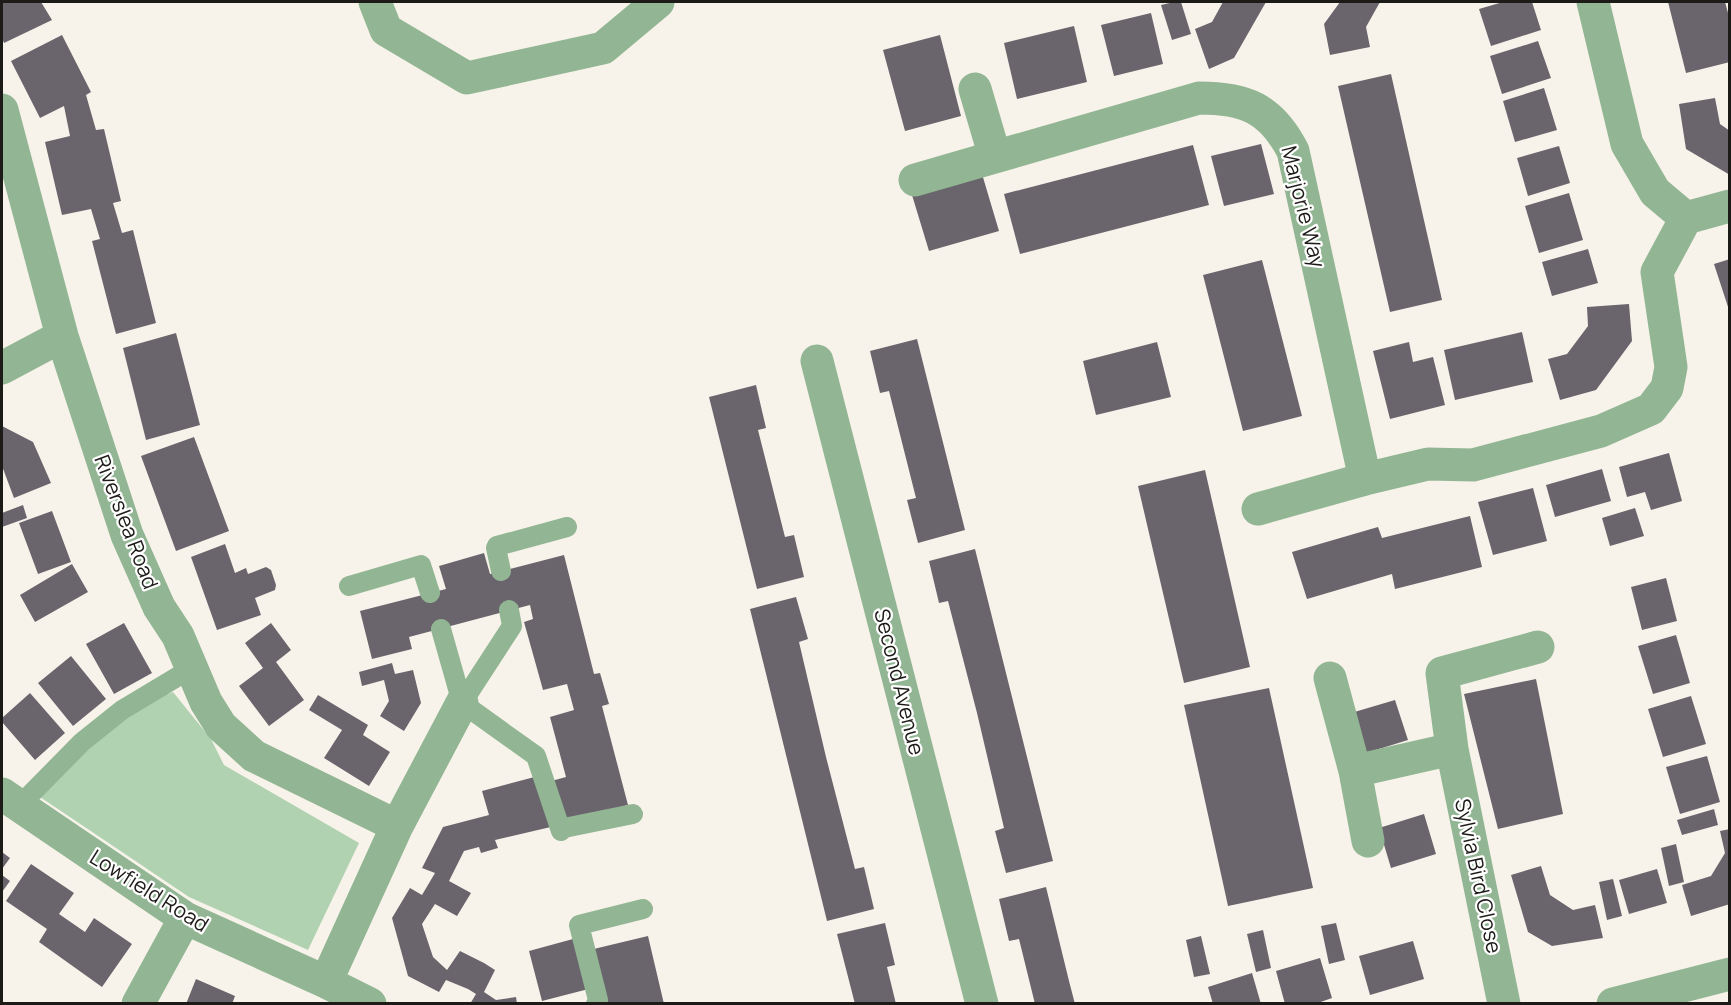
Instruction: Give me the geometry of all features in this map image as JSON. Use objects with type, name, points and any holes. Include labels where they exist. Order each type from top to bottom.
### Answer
[{"type":"street","points":[[375,2],[386,30],[467,78],[603,48],[658,2]]},
{"type":"street","points":[[1593,2],[1628,144],[1655,192],[1686,218]]},
{"type":"street","points":[[975,88],[995,157]]},
{"type":"street","name":"Marjorie Way","points":[[915,180],[1199,98],[1226,98],[1261,111],[1283,131],[1293,151],[1365,479]]},
{"type":"street","name":"Riverslea Road","points":[[2,109],[62,336],[127,535],[159,607],[178,636],[206,702],[221,726],[254,756],[397,826]]},
{"type":"street","points":[[1258,509],[1428,464],[1473,465],[1600,431],[1651,409],[1666,388],[1671,367],[1657,272],[1686,218],[1730,206]]},
{"type":"street","points":[[2,368],[62,336]]},
{"type":"street","name":"Second Avenue","points":[[817,361],[982,1004]]},
{"type":"street","name":"Sylvia Bird Close","points":[[1504,1004],[1452,749],[1442,673],[1538,647]]},
{"type":"street","points":[[1330,678],[1355,771],[1368,841]]},
{"type":"street","points":[[326,981],[397,826],[462,703]]},
{"type":"street","points":[[1355,771],[1452,749]]},
{"type":"street","name":"Lowfield Road","points":[[10,801],[185,918],[326,981],[370,1004]]},
{"type":"street","points":[[138,1004],[185,918]]},
{"type":"street","points":[[1613,1004],[1730,974]]},
{"type":"lane","points":[[501,571],[497,546],[567,527]]},
{"type":"lane","points":[[349,586],[422,565],[430,593]]},
{"type":"lane","points":[[462,703],[512,626],[509,610]]},
{"type":"lane","points":[[441,629],[462,703],[536,756],[561,831],[564,828],[633,813]]},
{"type":"lane","points":[[10,801],[122,710],[192,668]]},
{"type":"lane","points":[[596,1004],[598,1000],[579,925],[643,909]]},
{"type":"green space","points":[[173,692],[211,739],[224,765],[359,843],[308,950],[189,897],[40,797],[88,747],[140,704]]},
{"type":"building","points":[[2,2],[41,2],[52,20],[4,43]]},
{"type":"building","points":[[1181,2],[1191,34],[1172,40],[1161,5]]},
{"type":"building","points":[[1223,2],[1266,2],[1234,58],[1209,69],[1195,29],[1212,22]]},
{"type":"building","points":[[1340,2],[1380,2],[1366,27],[1370,47],[1330,55],[1324,24]]},
{"type":"building","points":[[1503,2],[1532,2],[1541,30],[1491,46],[1479,9]]},
{"type":"building","points":[[1668,2],[1725,2],[1730,20],[1730,62],[1686,73]]},
{"type":"building","points":[[1151,13],[1163,64],[1114,76],[1101,25]]},
{"type":"building","points":[[1074,26],[1087,82],[1017,99],[1004,43]]},
{"type":"building","points":[[62,35],[91,92],[86,95],[96,130],[104,129],[121,201],[113,203],[122,233],[133,230],[156,323],[116,334],[92,241],[100,239],[91,209],[62,215],[45,142],[70,136],[64,106],[40,118],[11,61]]},
{"type":"building","points":[[940,35],[961,116],[905,131],[883,50]]},
{"type":"building","points":[[1538,41],[1551,78],[1502,94],[1490,56]]},
{"type":"building","points":[[1391,74],[1442,300],[1390,312],[1338,86]]},
{"type":"building","points":[[1544,88],[1557,130],[1515,142],[1503,101]]},
{"type":"building","points":[[1715,98],[1720,124],[1730,131],[1730,175],[1686,149],[1679,104]]},
{"type":"building","points":[[1261,144],[1274,194],[1224,206],[1211,156]]},
{"type":"building","points":[[1193,145],[1209,205],[1020,254],[1004,194]]},
{"type":"building","points":[[1559,146],[1570,183],[1528,196],[1517,158]]},
{"type":"building","points":[[982,174],[999,231],[929,251],[912,195]]},
{"type":"building","points":[[1569,193],[1583,240],[1539,253],[1525,206]]},
{"type":"building","points":[[1588,249],[1598,283],[1552,296],[1542,262]]},
{"type":"building","points":[[1730,259],[1730,310],[1729,310],[1714,264]]},
{"type":"building","points":[[1262,260],[1302,416],[1243,431],[1203,275]]},
{"type":"building","points":[[1629,304],[1632,341],[1596,390],[1560,400],[1548,359],[1567,354],[1588,326],[1587,307]]},
{"type":"building","points":[[1522,332],[1533,382],[1455,400],[1444,350]]},
{"type":"building","points":[[176,333],[200,425],[146,440],[123,348]]},
{"type":"building","points":[[917,339],[965,530],[918,543],[907,500],[916,498],[889,391],[880,393],[870,351]]},
{"type":"building","points":[[1157,342],[1171,397],[1096,415],[1083,361]]},
{"type":"building","points":[[1409,342],[1413,362],[1433,357],[1445,405],[1390,419],[1373,351]]},
{"type":"building","points":[[756,385],[766,428],[758,430],[785,537],[794,535],[804,577],[757,589],[709,397]]},
{"type":"building","points":[[2,426],[33,442],[51,483],[14,498],[2,466]]},
{"type":"building","points":[[194,437],[229,531],[176,551],[141,456]]},
{"type":"building","points":[[1669,453],[1682,501],[1651,510],[1645,492],[1627,497],[1619,467]]},
{"type":"building","points":[[1602,469],[1611,501],[1555,517],[1546,485]]},
{"type":"building","points":[[1205,470],[1250,667],[1184,683],[1138,486]]},
{"type":"building","points":[[1533,488],[1547,541],[1493,555],[1478,502]]},
{"type":"building","points":[[23,505],[27,518],[2,527],[2,513]]},
{"type":"building","points":[[1635,508],[1644,536],[1610,546],[1602,518]]},
{"type":"building","points":[[52,511],[71,562],[38,574],[19,523]]},
{"type":"building","points":[[1470,516],[1482,567],[1395,589],[1392,574],[1307,599],[1292,552],[1378,527],[1382,538]]},
{"type":"building","points":[[225,544],[235,573],[246,568],[248,574],[266,567],[271,570],[276,585],[275,590],[255,598],[261,615],[217,630],[191,557]]},
{"type":"building","points":[[975,549],[1053,861],[1006,873],[995,831],[1004,828],[977,713],[948,601],[939,603],[929,561]]},
{"type":"building","points":[[484,553],[490,574],[564,555],[594,674],[600,673],[609,704],[602,706],[628,805],[495,840],[498,848],[481,853],[479,847],[464,851],[449,881],[471,893],[457,916],[435,904],[422,924],[433,957],[447,970],[460,951],[495,970],[484,992],[496,1000],[516,997],[517,1004],[470,1004],[476,994],[468,989],[446,980],[439,992],[408,976],[392,918],[410,888],[422,895],[435,873],[422,868],[443,827],[489,815],[482,791],[542,775],[544,783],[566,777],[550,717],[574,710],[567,684],[543,690],[524,622],[533,619],[530,605],[409,637],[412,649],[372,659],[360,611],[446,589],[439,566]]},
{"type":"building","points":[[72,564],[88,592],[35,622],[20,595]]},
{"type":"building","points":[[1666,578],[1677,621],[1642,630],[1631,587]]},
{"type":"building","points":[[796,597],[808,639],[799,642],[826,757],[855,869],[864,867],[874,909],[827,921],[750,609]]},
{"type":"building","points":[[124,623],[152,673],[114,694],[86,644]]},
{"type":"building","points":[[271,623],[291,650],[276,662],[304,700],[269,726],[239,686],[263,668],[245,643]]},
{"type":"building","points":[[1676,635],[1690,683],[1653,694],[1638,646]]},
{"type":"building","points":[[71,656],[106,699],[73,726],[38,683]]},
{"type":"building","points":[[392,663],[395,674],[413,670],[421,703],[404,731],[380,716],[389,701],[384,680],[362,686],[359,672]]},
{"type":"building","points":[[1536,679],[1563,814],[1498,829],[1464,694]]},
{"type":"building","points":[[1269,688],[1313,888],[1228,906],[1184,705]]},
{"type":"building","points":[[30,693],[65,733],[35,760],[2,722],[2,718]]},
{"type":"building","points":[[318,695],[368,725],[363,735],[390,752],[369,786],[324,758],[342,730],[309,710]]},
{"type":"building","points":[[1691,696],[1706,744],[1663,757],[1648,709]]},
{"type":"building","points":[[1395,700],[1408,740],[1363,754],[1351,713]]},
{"type":"building","points":[[1707,756],[1720,802],[1680,814],[1666,767]]},
{"type":"building","points":[[1714,809],[1718,825],[1682,835],[1677,820]]},
{"type":"building","points":[[1424,814],[1436,854],[1391,868],[1379,828]]},
{"type":"building","points":[[1730,829],[1730,904],[1691,916],[1682,885],[1711,876],[1725,853],[1720,831]]},
{"type":"building","points":[[1676,844],[1684,882],[1669,886],[1661,848]]},
{"type":"building","points":[[2,852],[10,858],[2,869]]},
{"type":"building","points":[[31,864],[74,893],[59,914],[85,932],[94,918],[132,944],[102,987],[39,942],[47,929],[6,901]]},
{"type":"building","points":[[1541,866],[1550,895],[1573,910],[1595,905],[1603,938],[1552,946],[1528,932],[1511,875]]},
{"type":"building","points":[[1657,869],[1667,903],[1629,914],[1619,880]]},
{"type":"building","points":[[2,875],[10,881],[2,892]]},
{"type":"building","points":[[1613,879],[1622,916],[1607,920],[1599,882]]},
{"type":"building","points":[[1046,887],[1075,1004],[1035,1004],[1019,939],[1009,941],[999,899]]},
{"type":"building","points":[[885,923],[895,965],[887,967],[896,1004],[855,1004],[837,934]]},
{"type":"building","points":[[1336,923],[1345,960],[1329,964],[1321,926]]},
{"type":"building","points":[[1263,930],[1271,968],[1256,972],[1247,934]]},
{"type":"building","points":[[648,936],[664,1004],[608,1004],[604,985],[542,1001],[529,951],[573,939],[577,953]]},
{"type":"building","points":[[1201,936],[1210,974],[1194,977],[1186,940]]},
{"type":"building","points":[[1413,941],[1424,979],[1370,995],[1359,956]]},
{"type":"building","points":[[1320,958],[1332,998],[1315,1004],[1285,1004],[1276,971]]},
{"type":"building","points":[[1252,973],[1261,1004],[1213,1004],[1208,987]]},
{"type":"building","points":[[196,979],[235,996],[232,1004],[186,1004]]}]
